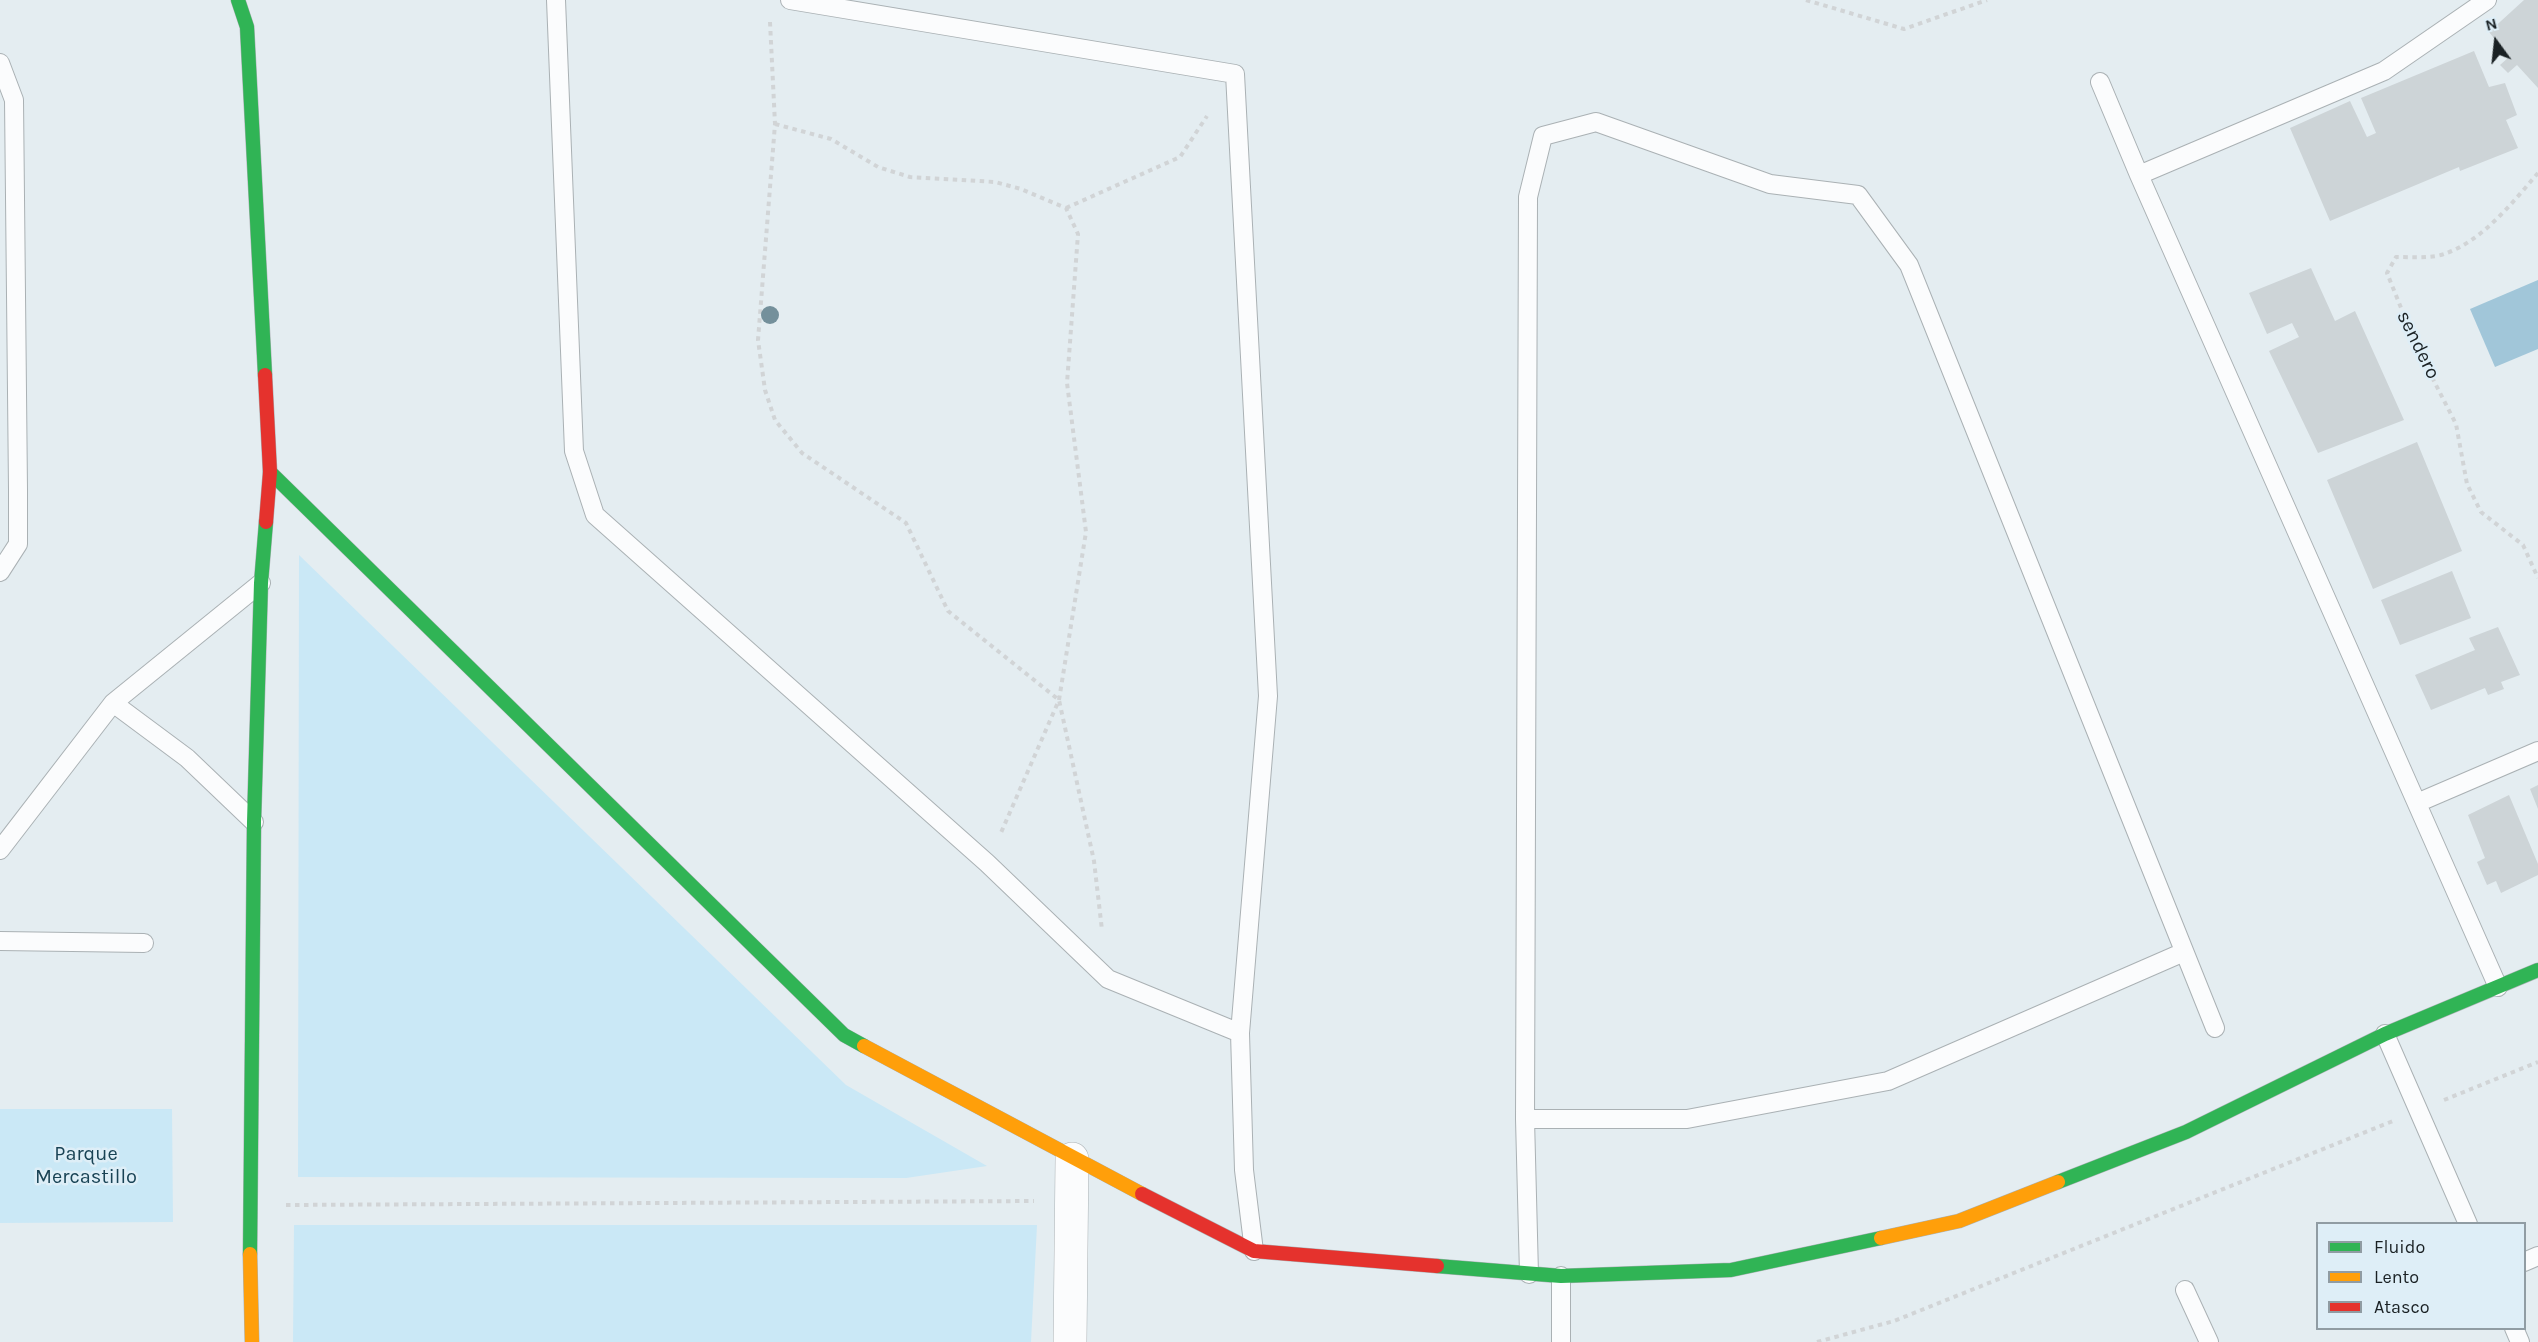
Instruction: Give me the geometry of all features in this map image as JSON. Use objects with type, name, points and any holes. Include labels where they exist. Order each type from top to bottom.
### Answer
[{"type":"street","points":[[238,0],[247,27],[270,472],[261,583],[254,822],[249,1205],[252,1342]]},
{"type":"street","points":[[270,472],[844,1035],[1072,1159],[1254,1251],[1560,1276],[1731,1270],[1959,1221],[2186,1132],[2385,1034],[2538,970]]},
{"type":"street","points":[[1070,1342],[1072,1159]]},
{"type":"lane","points":[[556,0],[573,451],[595,515],[987,863],[1107,979],[1240,1033]]},
{"type":"lane","points":[[790,0],[1235,74],[1268,696],[1240,1033],[1244,1170],[1254,1251]]},
{"type":"lane","points":[[2139,175],[2384,71],[2487,0]]},
{"type":"lane","points":[[0,63],[14,100],[18,544],[0,572]]},
{"type":"lane","points":[[2100,82],[2498,987]]},
{"type":"lane","points":[[1529,1274],[1525,1119],[1528,197],[1543,136],[1596,122],[1770,184],[1858,195],[1909,265],[2216,1028]]},
{"type":"lane","points":[[0,850],[113,703],[261,583]]},
{"type":"lane","points":[[113,703],[187,758],[254,822]]},
{"type":"lane","points":[[2417,804],[2538,751]]},
{"type":"lane","points":[[0,941],[144,943]]},
{"type":"lane","points":[[1525,1119],[1687,1119],[1888,1082],[2184,952]]},
{"type":"lane","points":[[2385,1034],[2467,1222]]},
{"type":"lane","points":[[1560,1276],[1561,1342]]},
{"type":"lane","points":[[2184,1290],[2209,1342]]},
{"type":"path","points":[[1806,0],[1904,28],[1987,0]]},
{"type":"path","points":[[770,11],[775,124],[758,340],[765,390],[775,420],[802,453],[906,523],[948,611],[1059,700],[1094,861],[1107,979]]},
{"type":"path","points":[[1066,208],[1180,157],[1235,74]]},
{"type":"path","points":[[775,124],[831,139],[878,167],[910,177],[995,182],[1021,189],[1066,208],[1078,234],[1067,384],[1086,532],[1059,700],[987,863]]},
{"type":"path","name":"sendero","points":[[2538,173],[2491,224],[2463,245],[2445,254],[2396,258],[2387,273],[2418,350],[2456,424],[2466,484],[2481,512],[2523,545],[2538,578]]},
{"type":"path","points":[[1817,1342],[1894,1321],[2538,1062]]},
{"type":"path","points":[[249,1205],[1071,1201]]},
{"type":"green space","points":[[299,555],[846,1085],[987,1166],[906,1178],[298,1177]]},
{"type":"green space","name":"Parque Mercastillo","points":[[0,1109],[172,1109],[173,1222],[0,1223]]},
{"type":"green space","points":[[294,1225],[1037,1225],[1031,1342],[293,1342]]},
{"type":"shaded area","points":[[2538,280],[2538,349],[2495,367],[2470,309]]},
{"type":"building","points":[[2524,0],[2538,0],[2538,88],[2517,65],[2508,73],[2500,65],[2509,57],[2489,32]]},
{"type":"building","points":[[2474,51],[2489,87],[2505,83],[2517,115],[2506,120],[2518,148],[2460,171],[2459,167],[2330,221],[2290,128],[2350,101],[2367,137],[2376,133],[2361,98]]},
{"type":"building","points":[[2311,268],[2335,321],[2355,311],[2404,420],[2318,453],[2269,351],[2299,337],[2292,323],[2267,334],[2249,293]]},
{"type":"building","points":[[2417,442],[2462,551],[2373,589],[2327,480]]},
{"type":"building","points":[[2452,571],[2471,618],[2400,645],[2381,600]]},
{"type":"building","points":[[2498,627],[2520,675],[2501,682],[2504,689],[2488,695],[2485,688],[2431,710],[2415,675],[2475,650],[2469,638]]},
{"type":"building","points":[[2538,785],[2538,809],[2530,789]]},
{"type":"building","points":[[2509,795],[2538,864],[2538,875],[2501,893],[2496,881],[2487,885],[2477,862],[2485,858],[2468,815]]},
{"type":"traffic: fast","points":[[238,0],[247,27],[265,375]]},
{"type":"traffic: fast","points":[[270,472],[844,1035],[864,1046]]},
{"type":"traffic: fast","points":[[250,1254],[254,822],[261,583],[266,522]]},
{"type":"traffic: fast","points":[[2058,1182],[2186,1132],[2385,1034],[2538,970]]},
{"type":"traffic: fast","points":[[1437,1266],[1561,1276],[1731,1270],[1881,1238]]},
{"type":"traffic: slow","points":[[864,1046],[1142,1194]]},
{"type":"traffic: slow","points":[[1881,1238],[1959,1221],[2058,1182]]},
{"type":"traffic: slow","points":[[250,1254],[252,1342]]},
{"type":"traffic: jam","points":[[265,375],[270,472],[266,522]]},
{"type":"traffic: jam","points":[[1142,1194],[1254,1251],[1437,1266]]}]
